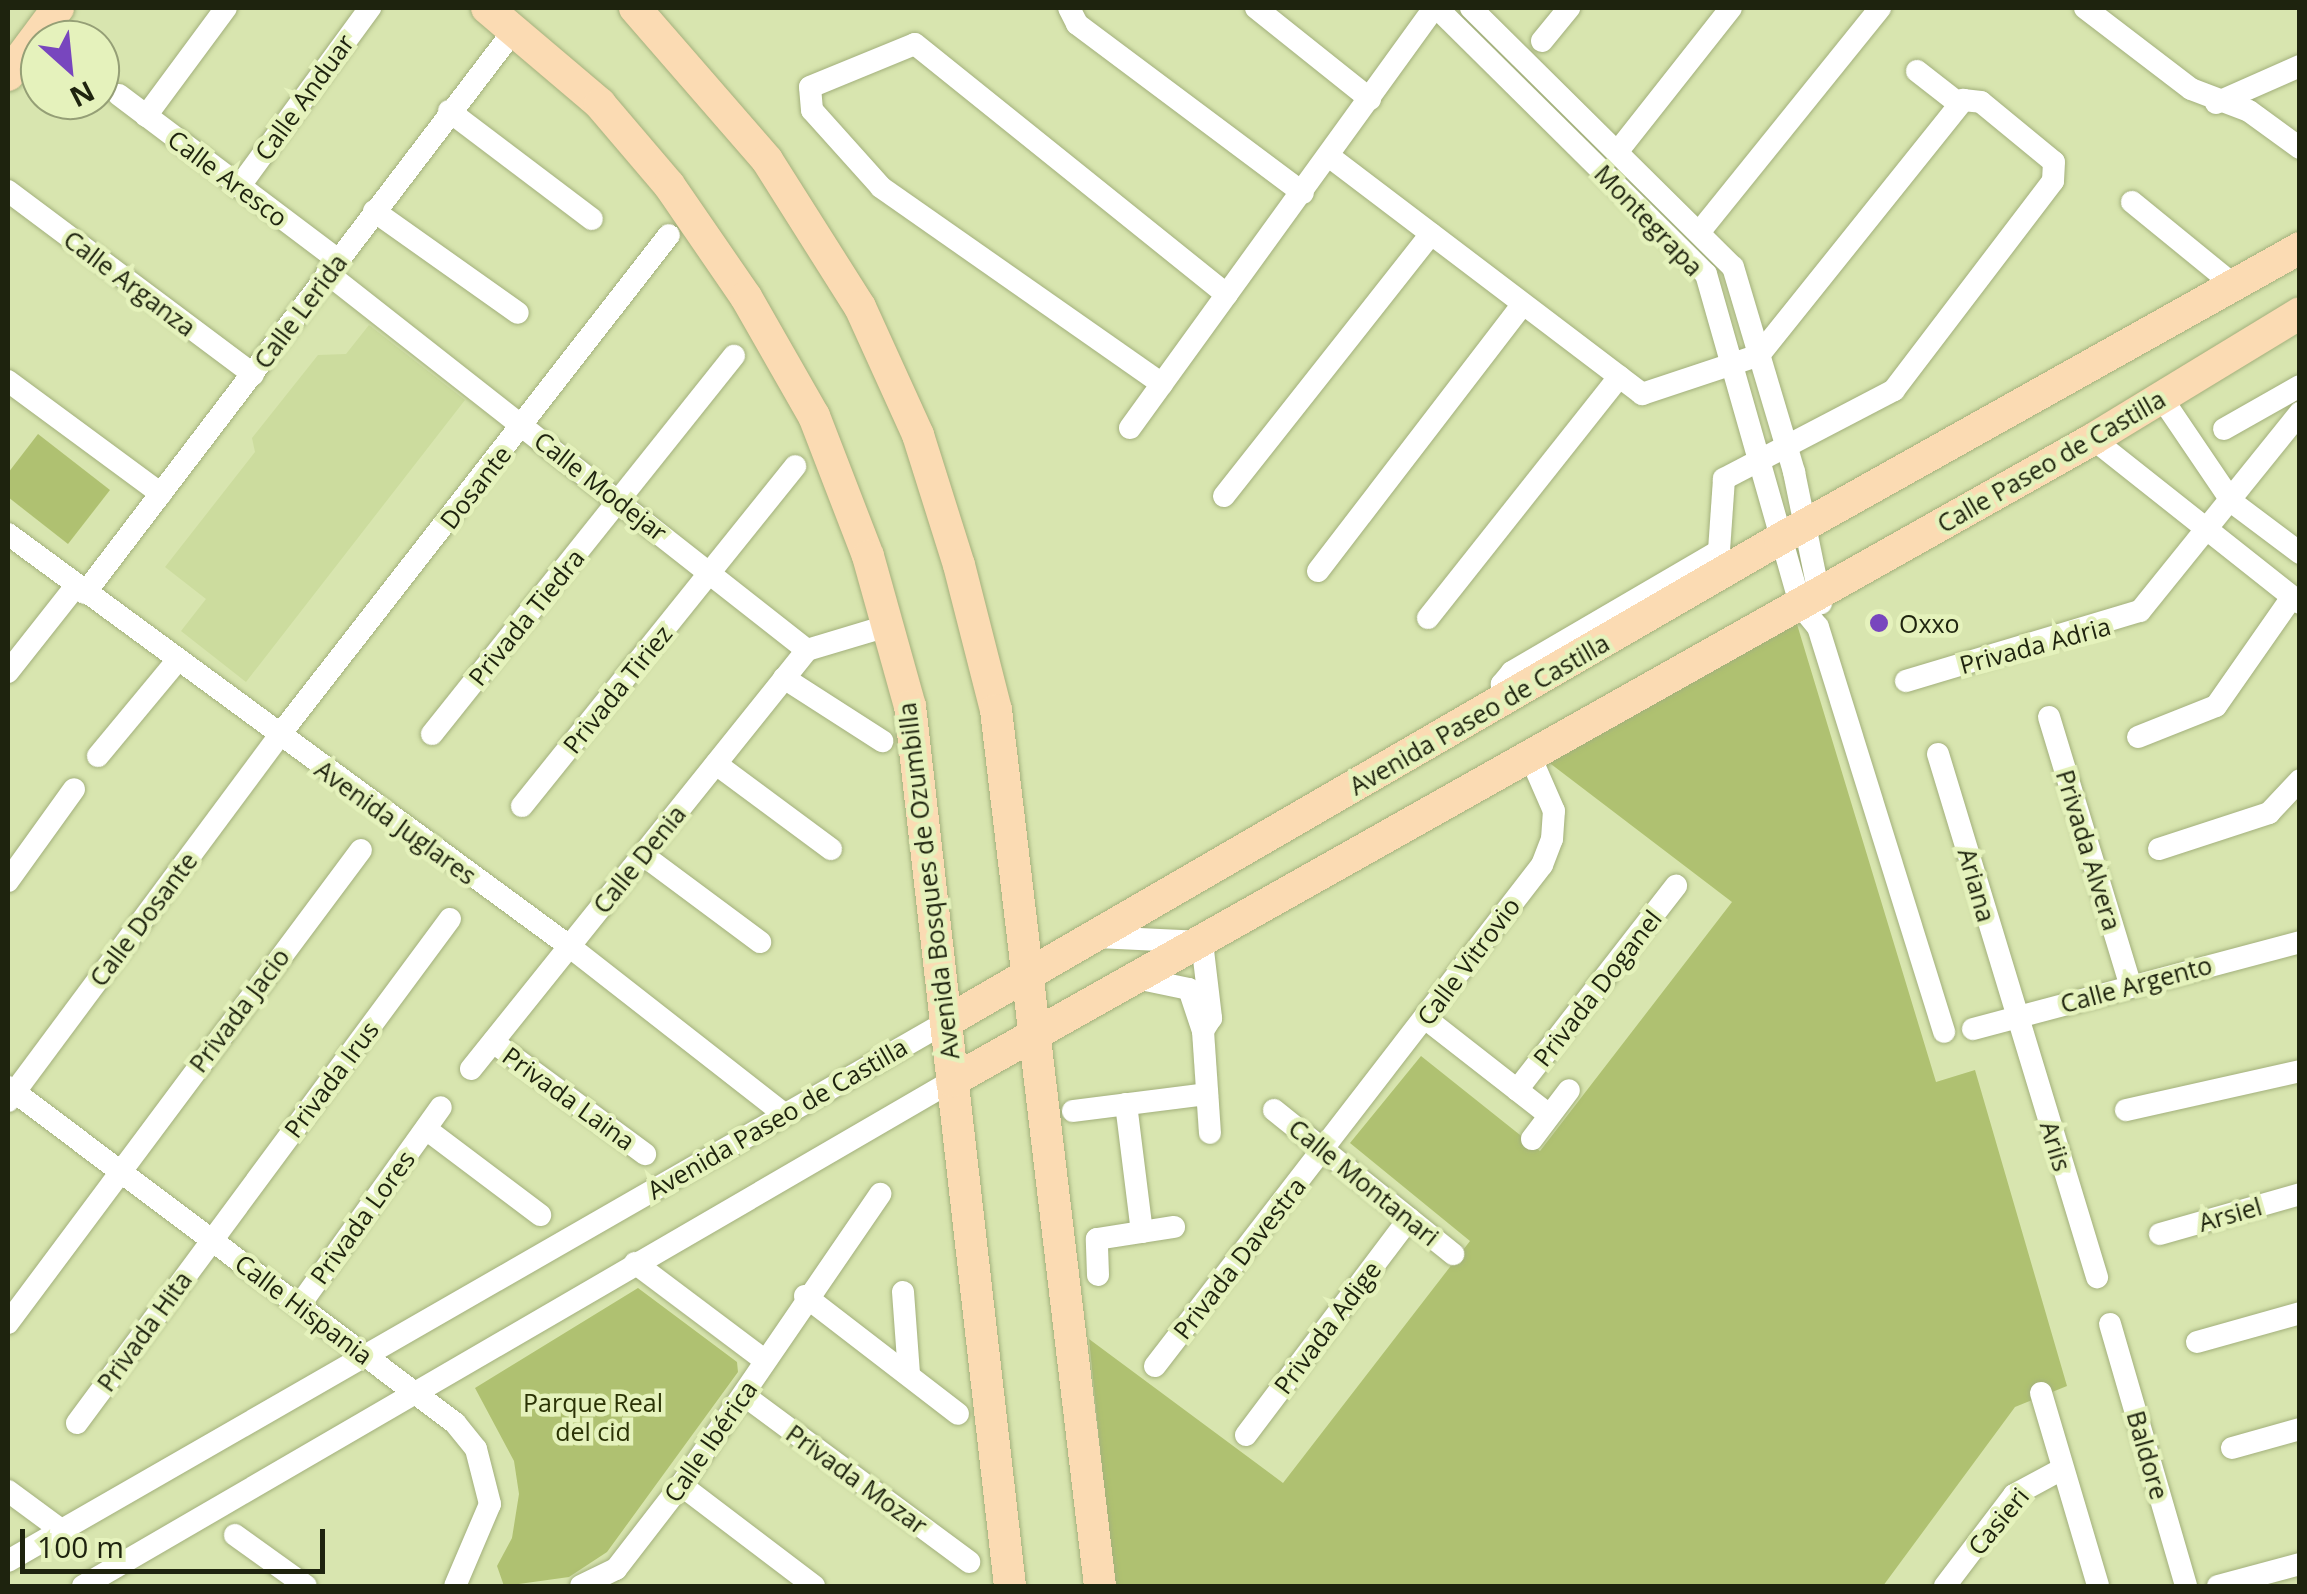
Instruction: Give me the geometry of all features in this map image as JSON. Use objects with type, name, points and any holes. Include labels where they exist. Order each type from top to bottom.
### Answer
[{"type":"main road","points":[[10,68],[58,8]]},
{"type":"main road","name":"Avenida Bosques de Ozumbilla","points":[[487,8],[600,104],[668,185],[746,297],[814,416],[887,626],[910,706],[1010,1586]]},
{"type":"main road","points":[[636,8],[767,160],[860,307],[918,434],[996,710],[1100,1586]]},
{"type":"main road","points":[[1789,518],[2235,286],[2300,248]]},
{"type":"main road","name":"Calle Paseo de Castilla","points":[[1814,608],[2300,314]]},
{"type":"main road","name":"Avenida Paseo de Castilla","points":[[946,1022],[1504,698],[1789,518]]},
{"type":"main road","points":[[952,1081],[1530,756],[1814,608]]},
{"type":"street","points":[[146,116],[226,8]]},
{"type":"street","name":"Calle Anduar","points":[[239,187],[370,8]]},
{"type":"street","points":[[1256,8],[1370,99]]},
{"type":"street","points":[[1130,428],[1330,158],[1435,8]]},
{"type":"street","name":"Montegrapa","points":[[1435,8],[1706,274],[1758,463],[1789,518]]},
{"type":"street","name":"Montegrapa","points":[[1471,8],[1701,230],[1733,267],[1787,452],[1789,518],[1944,1032]]},
{"type":"street","points":[[1542,41],[1569,8]]},
{"type":"street","points":[[1618,151],[1732,8]]},
{"type":"street","points":[[1701,230],[1880,8]]},
{"type":"street","points":[[2088,8],[2216,102],[2249,112],[2300,148]]},
{"type":"street","points":[[1060,9],[1303,193]]},
{"type":"street","name":"Calle Lerida","points":[[8,672],[161,494],[515,28]]},
{"type":"street","points":[[1162,384],[881,187],[812,110],[810,87],[915,44],[1227,296]]},
{"type":"street","points":[[2216,102],[2300,66]]},
{"type":"street","points":[[1504,698],[1502,684],[1512,672],[1720,551],[1724,479],[1787,452],[1894,390],[2053,180],[2056,168],[2048,156],[1981,102],[1958,102],[1917,71]]},
{"type":"street","name":"Calle Aresco","points":[[120,97],[239,187],[333,267]]},
{"type":"street","points":[[1330,158],[1642,394],[1732,368],[1759,355],[1958,102]]},
{"type":"street","points":[[449,110],[592,219]]},
{"type":"street","name":"Calle Arganza","points":[[8,191],[253,374]]},
{"type":"street","points":[[2132,202],[2235,286]]},
{"type":"street","points":[[374,211],[518,313]]},
{"type":"street","points":[[1224,496],[1432,234]]},
{"type":"street","name":"Dosante","points":[[278,737],[669,235]]},
{"type":"street","name":"Calle Modejar","points":[[333,267],[523,426],[807,650]]},
{"type":"street","points":[[1318,571],[1522,305]]},
{"type":"street","name":"Privada Tiedra","points":[[432,734],[734,356]]},
{"type":"street","points":[[1428,618],[1620,378]]},
{"type":"street","points":[[8,381],[161,494]]},
{"type":"street","points":[[2224,429],[2300,386]]},
{"type":"street","points":[[2161,397],[2232,502],[2300,553]]},
{"type":"street","name":"Privada Adria","points":[[1906,681],[2122,621],[2140,610],[2210,530],[2300,413]]},
{"type":"street","points":[[2093,439],[2296,600],[2216,706],[2138,737]]},
{"type":"street","name":"Privada Tiriez","points":[[522,806],[795,466]]},
{"type":"street","name":"Avenida Juglares","points":[[8,534],[278,737],[569,946],[783,1113]]},
{"type":"street","points":[[807,650],[887,626]]},
{"type":"street","name":"Calle Denia","points":[[471,1069],[807,650]]},
{"type":"street","points":[[98,756],[177,661]]},
{"type":"street","points":[[784,678],[882,741]]},
{"type":"street","name":"Privada Alvera","points":[[2049,717],[2130,984]]},
{"type":"street","name":"Calle Dosante","points":[[10,1094],[278,737]]},
{"type":"street","name":"Ariana","points":[[1938,754],[2016,1016]]},
{"type":"street","name":"Calle Vitrovio","points":[[1324,1150],[1542,865],[1552,839],[1550,800],[1530,756]]},
{"type":"street","points":[[716,764],[831,850]]},
{"type":"street","points":[[2159,849],[2269,813],[2300,780]]},
{"type":"street","points":[[8,882],[74,788]]},
{"type":"street","name":"Privada Jacio","points":[[8,1323],[117,1170],[361,850]]},
{"type":"street","points":[[643,854],[760,942]]},
{"type":"street","name":"Privada Doganel","points":[[1517,1090],[1676,886]]},
{"type":"street","name":"Privada Irus","points":[[210,1240],[450,919]]},
{"type":"street","points":[[1097,936],[1202,942],[1198,984],[1211,1018],[1203,1030],[1210,1133]]},
{"type":"street","name":"Calle Argento","points":[[1973,1030],[2130,984],[2300,942]]},
{"type":"street","points":[[1136,978],[1198,984]]},
{"type":"street","name":"Ariis","points":[[2016,1016],[2097,1276]]},
{"type":"street","points":[[1425,1018],[1550,1115]]},
{"type":"street","name":"Avenida Paseo de Castilla","points":[[8,1561],[946,1022]]},
{"type":"street","name":"Privada Laina","points":[[493,1042],[646,1154]]},
{"type":"street","points":[[2126,1110],[2300,1071]]},
{"type":"street","points":[[82,1586],[952,1081]]},
{"type":"street","points":[[1532,1138],[1569,1090]]},
{"type":"street","name":"Calle Hispania","points":[[10,1094],[455,1423],[476,1449],[490,1504],[483,1532],[455,1586]]},
{"type":"street","points":[[1074,1111],[1207,1094]]},
{"type":"street","points":[[1126,1104],[1142,1232]]},
{"type":"street","name":"Privada Lores","points":[[299,1306],[441,1108]]},
{"type":"street","name":"Calle Montanari","points":[[1274,1110],[1454,1254]]},
{"type":"street","name":"Privada Lores","points":[[426,1129],[540,1216]]},
{"type":"street","name":"Privada Davestra","points":[[1155,1366],[1324,1150]]},
{"type":"street","points":[[764,1360],[880,1194]]},
{"type":"street","name":"Arsiel","points":[[2160,1234],[2300,1194]]},
{"type":"street","name":"Privada Adige","points":[[1246,1435],[1409,1219]]},
{"type":"street","points":[[1098,1275],[1096,1239],[1174,1227]]},
{"type":"street","name":"Privada Hita","points":[[77,1423],[210,1240]]},
{"type":"street","name":"Calle Ibérica","points":[[582,1586],[625,1578],[682,1485],[745,1396],[764,1360],[635,1262]]},
{"type":"street","points":[[903,1292],[910,1374]]},
{"type":"street","points":[[806,1296],[958,1414]]},
{"type":"street","points":[[2197,1342],[2300,1313]]},
{"type":"street","name":"Baldore","points":[[2110,1324],[2186,1586]]},
{"type":"street","points":[[2042,1393],[2098,1586]]},
{"type":"street","name":"Privada Mozar","points":[[745,1396],[969,1562]]},
{"type":"street","points":[[2232,1448],[2300,1429]]},
{"type":"street","name":"Casieri","points":[[1945,1586],[2014,1495],[2062,1468]]},
{"type":"street","points":[[682,1485],[814,1586]]},
{"type":"street","points":[[8,1490],[61,1530]]},
{"type":"street","points":[[235,1535],[306,1586]]},
{"type":"street","points":[[2218,1586],[2300,1564]]},
{"type":"shaded area","points":[[369,325],[465,400],[246,682],[181,631],[206,599],[165,567],[255,452],[252,438],[318,355],[346,354]]},
{"type":"green space","points":[[38,434],[110,490],[68,544],[8,497],[8,473]]},
{"type":"green space","points":[[1796,621],[1936,1082],[1975,1070],[2067,1386],[2015,1407],[1883,1586],[1114,1586],[1089,1339],[1283,1483],[1470,1241],[1350,1143],[1421,1056],[1540,1151],[1732,902],[1547,761]]},
{"type":"green space","name":"Parque Real del cid","points":[[638,1288],[737,1362],[738,1372],[607,1552],[569,1577],[504,1586],[497,1566],[512,1538],[519,1494],[514,1461],[475,1388]]},
{"type":"place","name":"Oxxo","points":[[1879,623]]}]
